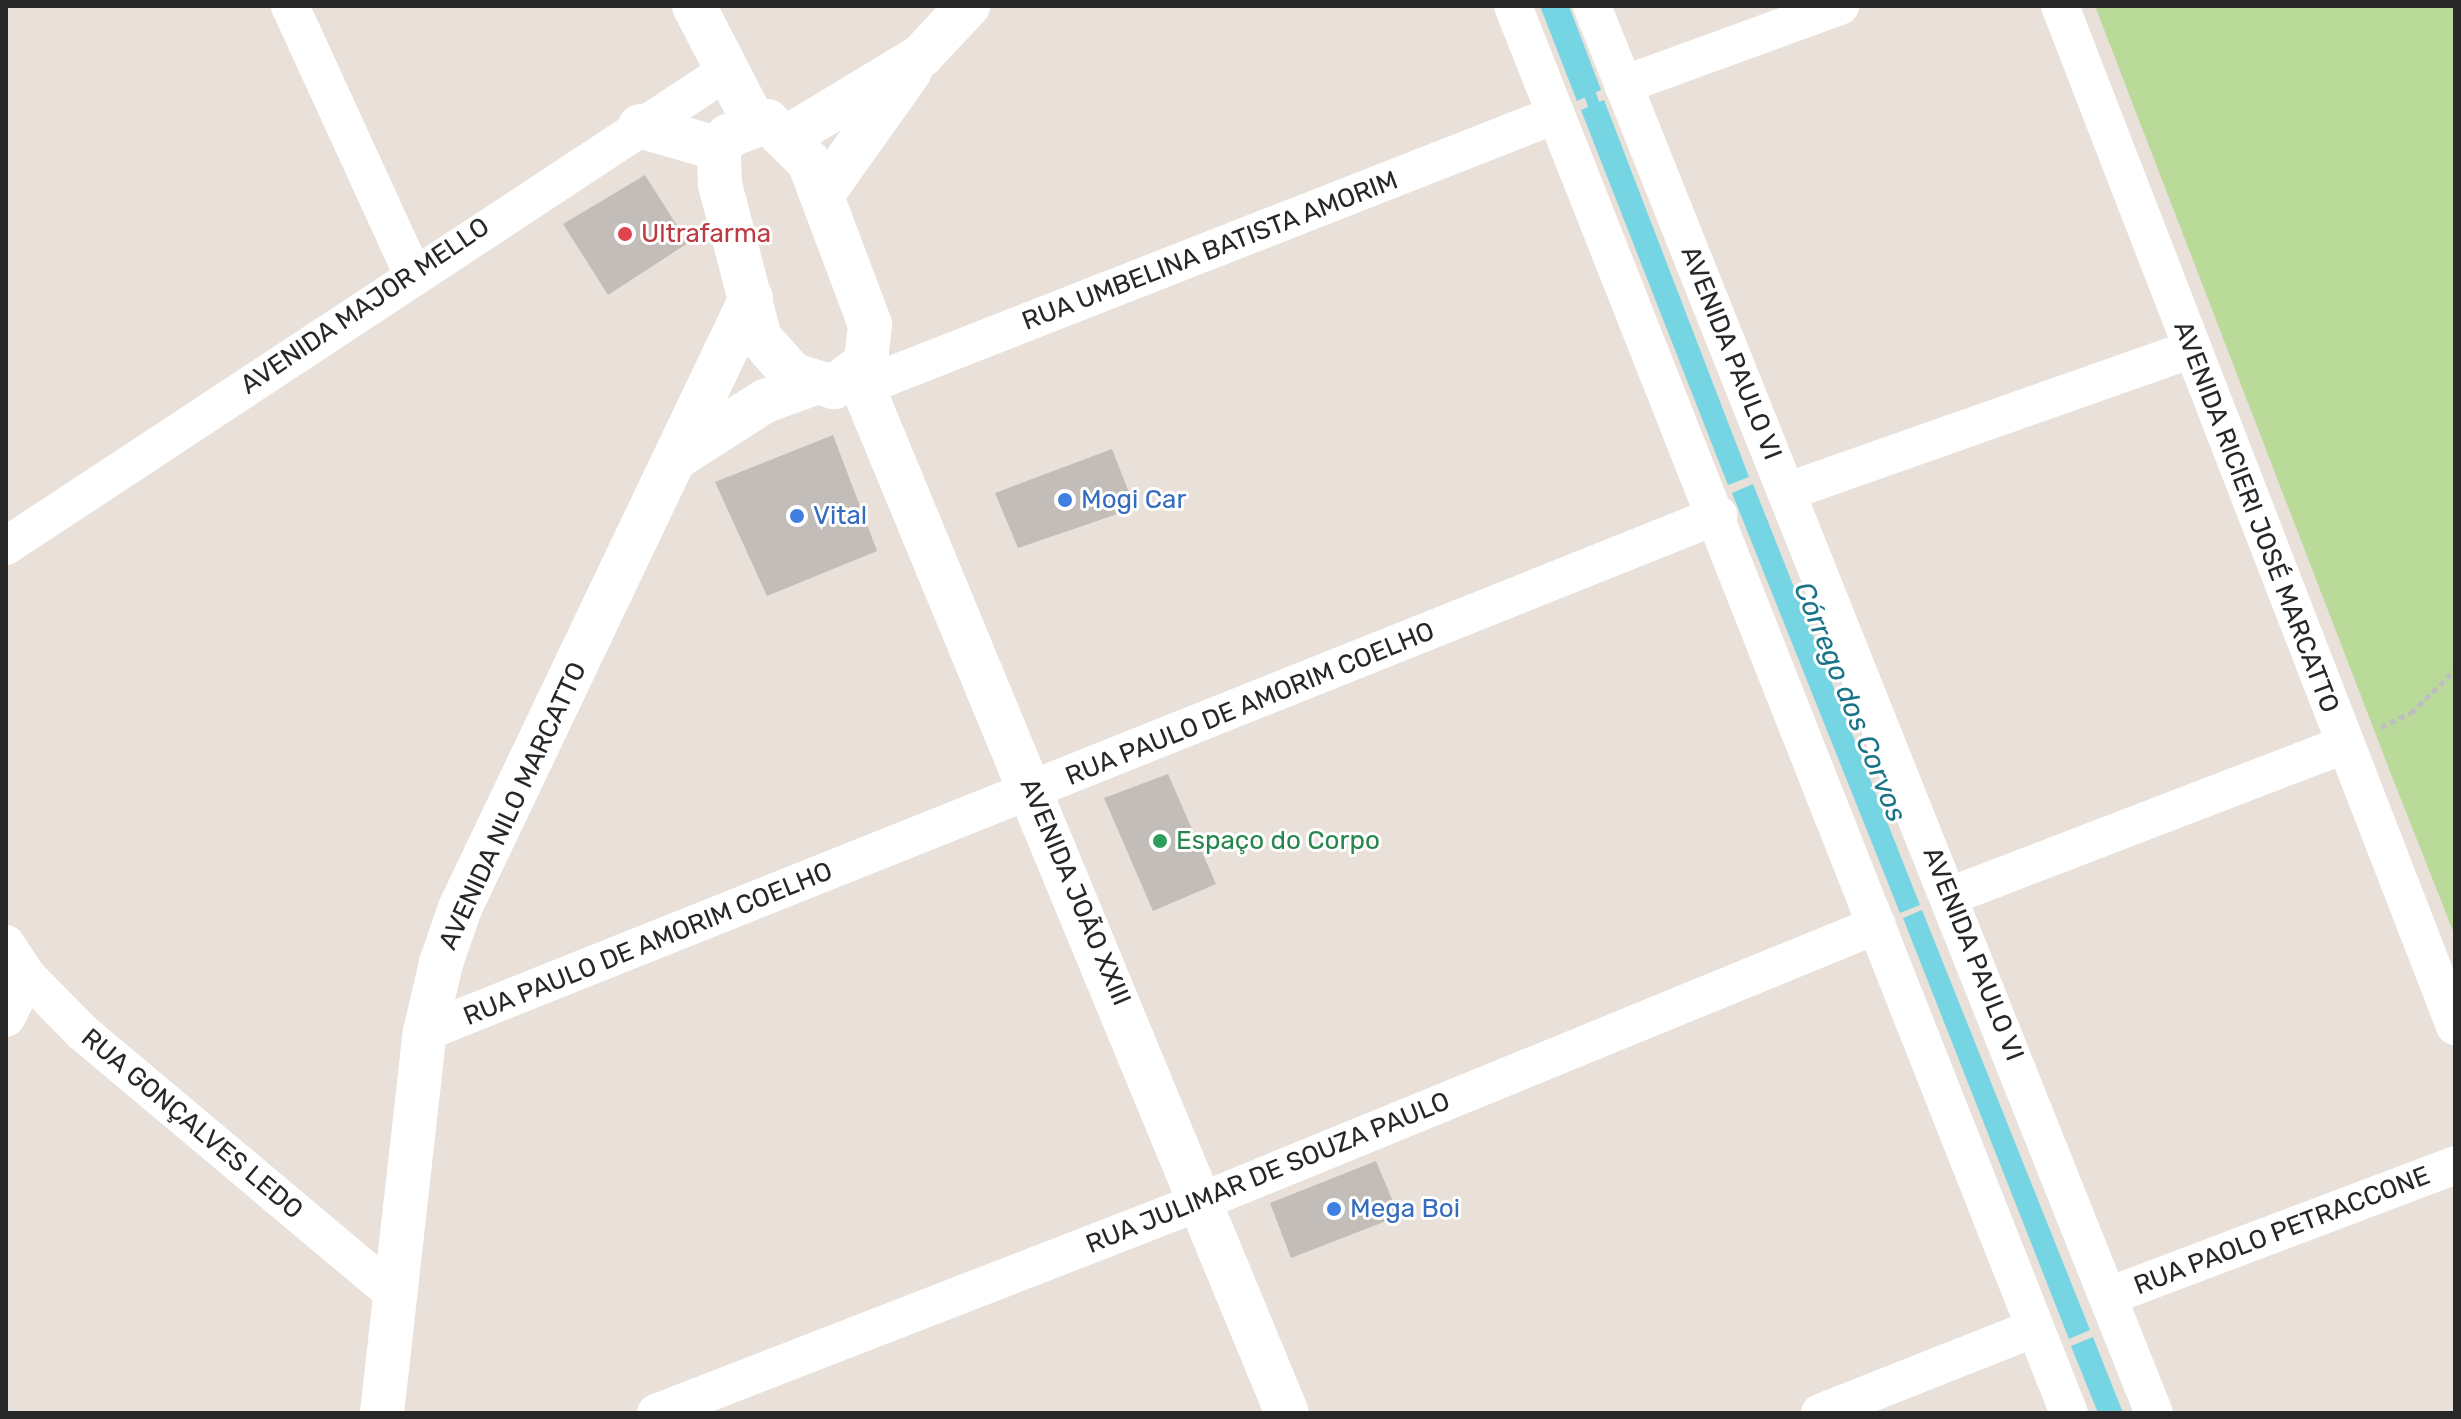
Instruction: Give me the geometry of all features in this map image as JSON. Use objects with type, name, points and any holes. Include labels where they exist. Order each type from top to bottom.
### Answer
[{"type":"street","points":[[290,6],[412,273]]},
{"type":"street","points":[[679,456],[765,401],[810,385],[846,384],[861,380],[871,349],[870,324],[822,195],[727,71],[694,6]]},
{"type":"street","points":[[822,195],[921,56],[968,6]]},
{"type":"street","points":[[1513,6],[1718,515],[2069,1413]]},
{"type":"street","name":"AVENIDA PAULO VI","points":[[1592,6],[2154,1413]]},
{"type":"street","points":[[1623,85],[1840,6]]},
{"type":"street","name":"AVENIDA RICIERI JOSÉ MARCATTO","points":[[2060,6],[2455,1026]]},
{"type":"street","points":[[810,385],[774,362],[751,298],[720,184],[719,149],[733,131],[772,129],[921,56]]},
{"type":"street","name":"AVENIDA MAJOR MELLO","points":[[6,546],[412,273],[727,71]]},
{"type":"street","name":"RUA UMBELINA BATISTA AMORIM","points":[[861,380],[1555,115]]},
{"type":"street","points":[[640,126],[719,149]]},
{"type":"street","name":"AVENIDA NILO MARCATTO","points":[[382,1413],[391,1291],[425,1032],[460,908],[679,456],[751,298]]},
{"type":"street","points":[[1786,492],[2193,349]]},
{"type":"street","name":"AVENIDA JOÃO XXIII","points":[[861,380],[1205,1200],[1287,1413]]},
{"type":"street","name":"RUA PAULO DE AMORIM COELHO","points":[[425,1032],[1032,792],[1718,515]]},
{"type":"street","points":[[1950,896],[2344,745]]},
{"type":"street","name":"RUA JULIMAR DE SOUZA PAULO","points":[[656,1413],[1205,1200],[1877,925]]},
{"type":"street","name":"RUA GONÇALVES LEDO","points":[[6,944],[16,984],[82,1032],[391,1291]]},
{"type":"street","points":[[6,1018],[16,984]]},
{"type":"street","name":"RUA PAOLO PETRACCONE","points":[[2109,1296],[2455,1165]]},
{"type":"street","points":[[1820,1413],[2035,1328]]},
{"type":"path","points":[[2344,745],[2411,713],[2455,670]]},
{"type":"green space","points":[[2095,6],[2455,6],[2455,936],[2393,779]]},
{"type":"water","points":[[1540,6],[1569,6],[1601,90],[1577,101]]},
{"type":"water","points":[[1604,100],[1749,477],[1728,485],[1581,110]]},
{"type":"water","points":[[1753,484],[1920,905],[1900,913],[1732,493]]},
{"type":"water","points":[[1922,910],[2090,1330],[2069,1339],[1903,918]]},
{"type":"water","points":[[2093,1337],[2123,1413],[2098,1413],[2071,1346]]},
{"type":"building","name":"Ultrafarma","points":[[645,175],[688,243],[608,295],[563,224]]},
{"type":"building","name":"Vital","points":[[833,435],[877,551],[767,596],[715,482]]},
{"type":"building","name":"Mogi Car","points":[[1112,449],[1135,508],[1018,548],[995,493]]},
{"type":"building","name":"Espaço do Corpo","points":[[1168,774],[1216,884],[1153,911],[1104,798]]},
{"type":"building","name":"Mega Boi","points":[[1376,1161],[1399,1216],[1291,1258],[1270,1203]]},
{"type":"waterway","name":"Córrego dos Corvos","points":[[1584,79],[1599,118]]},
{"type":"place","name":"Ultrafarma","points":[[625,234]]},
{"type":"place","name":"Mogi Car","points":[[1065,500]]},
{"type":"place","name":"Vital","points":[[797,516]]},
{"type":"place","name":"Espaço do Corpo","points":[[1160,841]]},
{"type":"place","name":"Mega Boi","points":[[1334,1209]]}]
